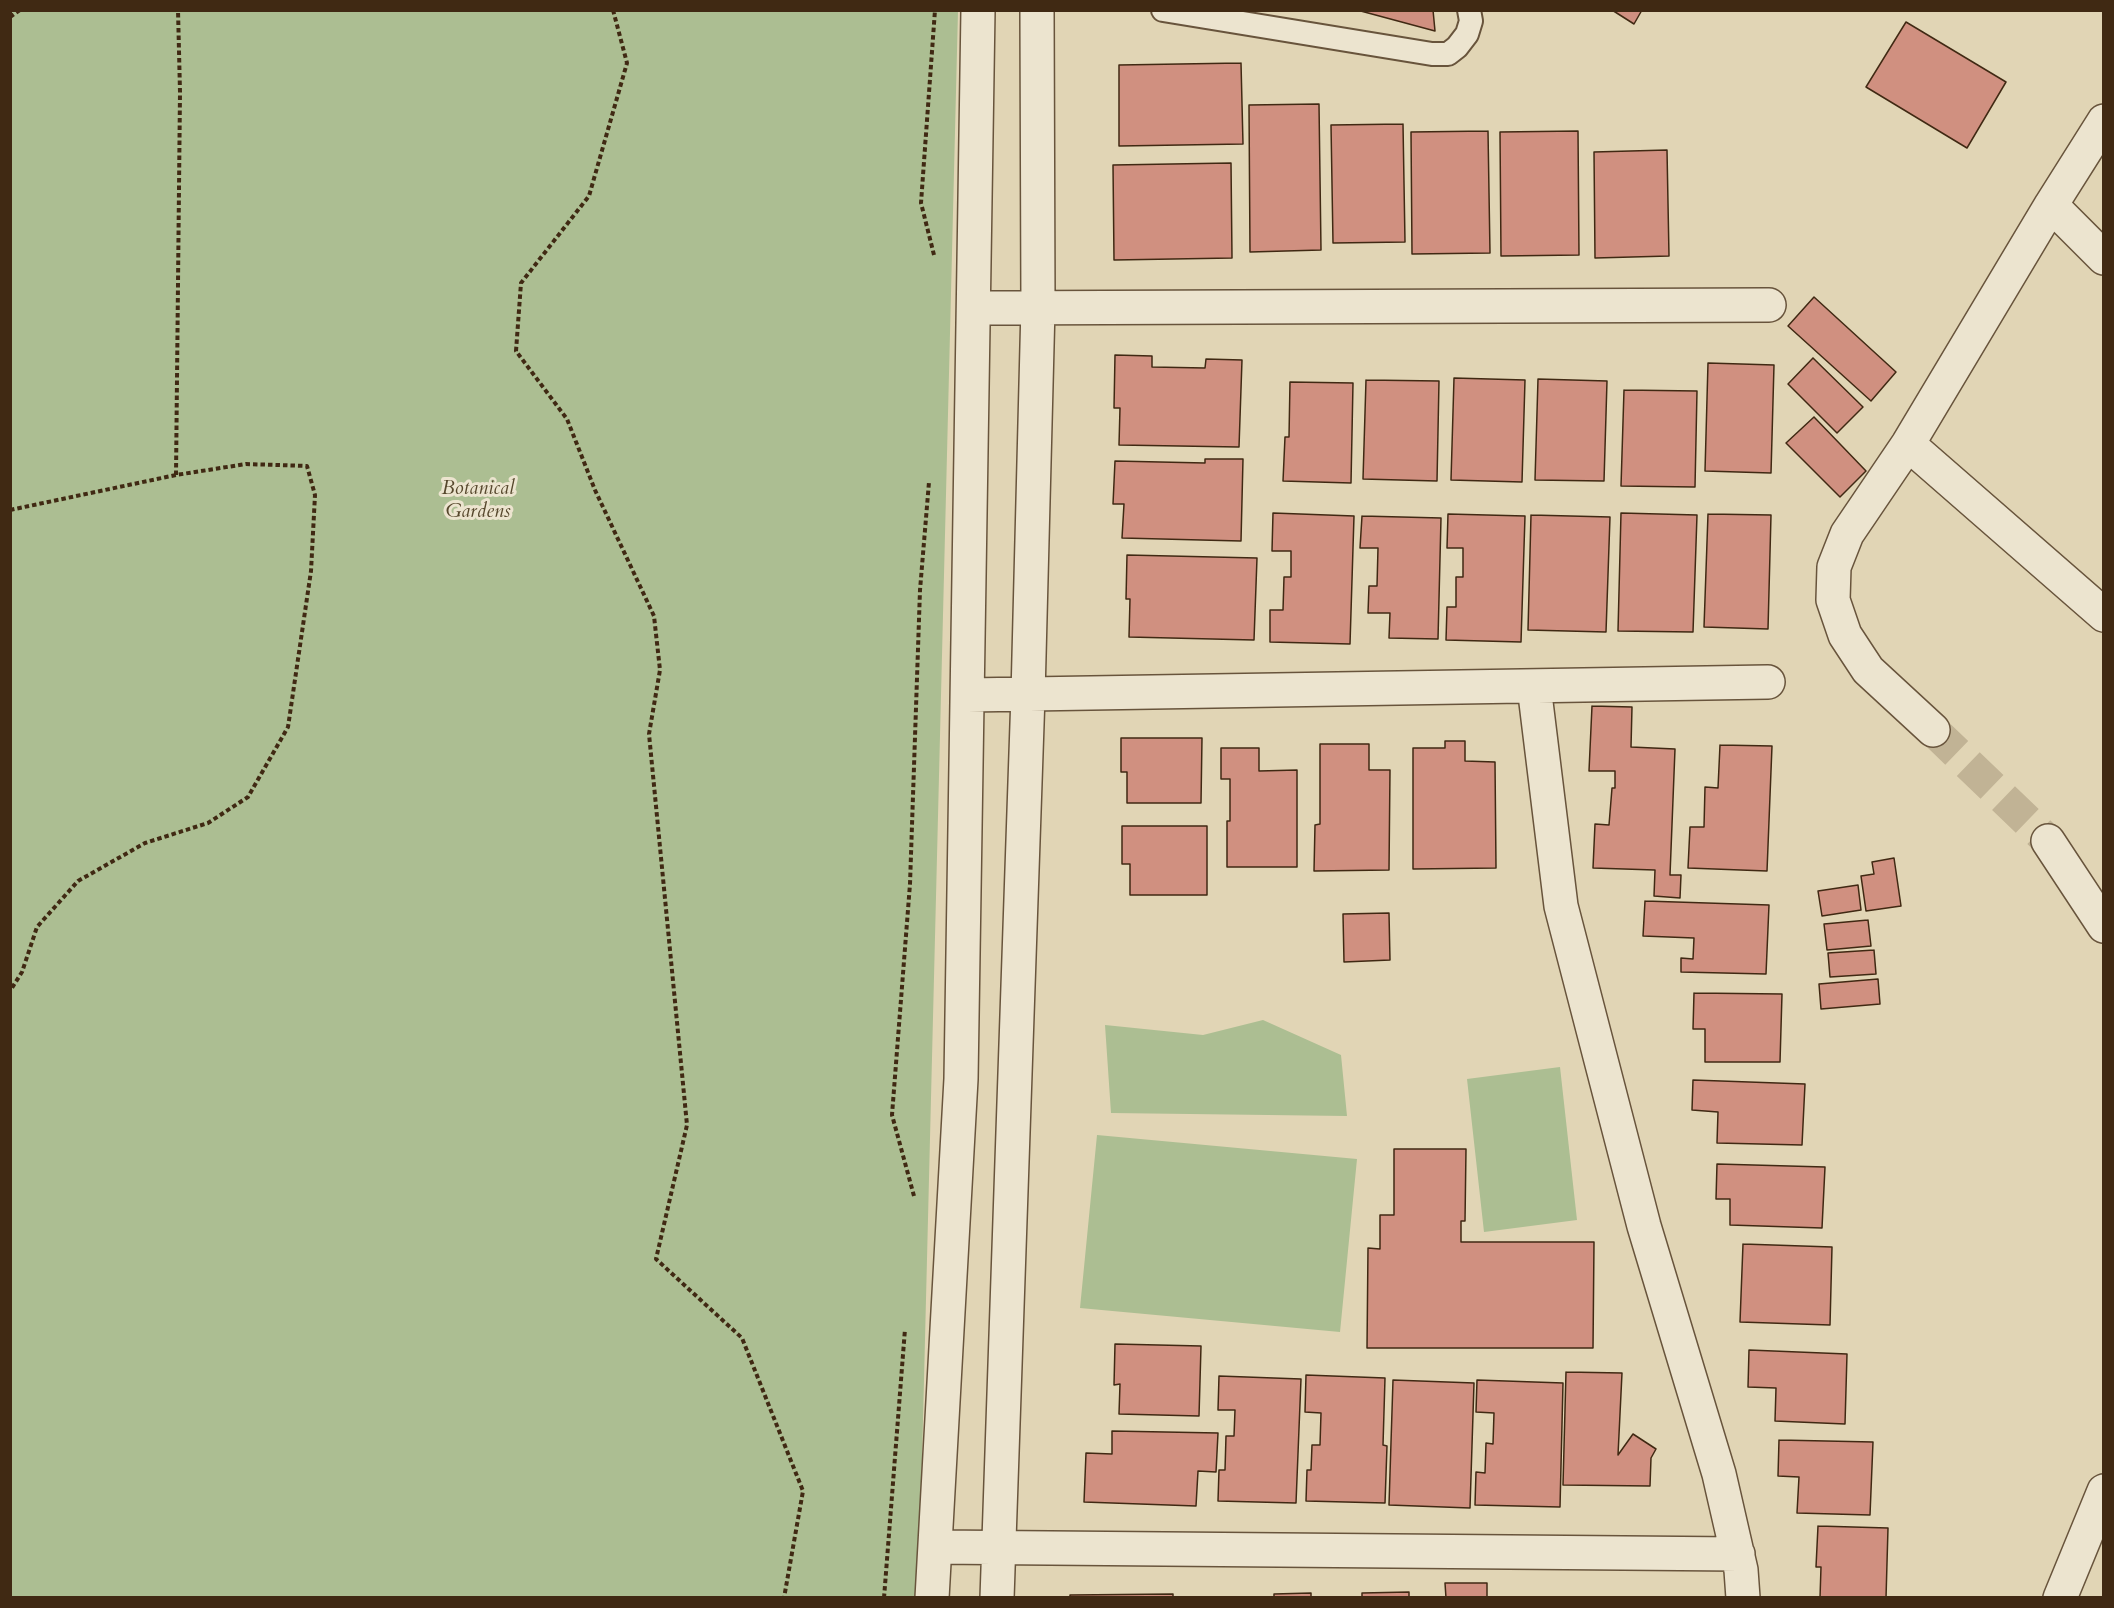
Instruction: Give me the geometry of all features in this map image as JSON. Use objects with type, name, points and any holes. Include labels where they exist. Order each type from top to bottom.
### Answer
[{"type":"street","points":[[932,1598],[961,1079],[978,10]]},
{"type":"street","points":[[997,1598],[1028,695],[1038,307],[1037,10]]},
{"type":"street","points":[[1933,730],[1868,670],[1845,635],[1833,600],[1834,567],[1847,534],[1908,444],[2050,205],[2103,121]]},
{"type":"street","points":[[2050,205],[2103,258]]},
{"type":"street","points":[[974,308],[1769,305]]},
{"type":"street","points":[[1908,444],[2103,615]]},
{"type":"street","points":[[968,695],[1768,682]]},
{"type":"street","points":[[1534,686],[1561,906],[1644,1226],[1719,1474],[1741,1570],[1743,1598]]},
{"type":"street","points":[[2049,841],[2103,926]]},
{"type":"street","points":[[2060,1598],[2103,1491]]},
{"type":"street","points":[[935,1547],[1737,1554]]},
{"type":"lane","points":[[1164,10],[1432,54],[1448,54],[1467,34],[1471,21],[1469,10]]},
{"type":"path","points":[[10,17],[20,10]]},
{"type":"path","points":[[176,475],[180,92],[178,10]]},
{"type":"path","points":[[613,10],[627,63],[589,196],[521,283],[516,351],[567,419],[595,490],[654,616],[660,670],[649,734],[687,1125],[656,1259],[741,1338],[803,1491],[784,1598]]},
{"type":"path","points":[[935,10],[921,203],[936,265]]},
{"type":"path","points":[[10,510],[176,475],[246,464],[307,466],[315,495],[311,571],[288,727],[248,797],[208,823],[145,843],[78,880],[37,927],[22,972],[10,991]]},
{"type":"path","points":[[916,1201],[892,1115],[910,884],[920,590],[930,472]]},
{"type":"path","points":[[884,1598],[906,1318]]},
{"type":"green space","name":"Botanical Gardens","points":[[11,11],[958,11],[920,1540],[915,1597],[11,1598]]},
{"type":"green space","points":[[1263,1020],[1341,1055],[1347,1116],[1111,1113],[1105,1025],[1203,1035]]},
{"type":"green space","points":[[1560,1067],[1577,1220],[1484,1232],[1467,1079]]},
{"type":"green space","points":[[1097,1135],[1357,1159],[1340,1332],[1080,1308]]},
{"type":"building","points":[[1357,10],[1433,10],[1435,31]]},
{"type":"building","points":[[1612,10],[1642,10],[1634,24]]},
{"type":"building","points":[[1906,22],[2006,82],[1967,148],[1866,87]]},
{"type":"building","points":[[1241,63],[1243,144],[1119,146],[1119,65]]},
{"type":"building","points":[[1319,104],[1321,250],[1250,252],[1249,105]]},
{"type":"building","points":[[1403,124],[1405,242],[1333,243],[1331,125]]},
{"type":"building","points":[[1488,131],[1490,253],[1412,254],[1411,132]]},
{"type":"building","points":[[1578,131],[1579,255],[1501,256],[1500,132]]},
{"type":"building","points":[[1667,150],[1669,256],[1595,258],[1594,152]]},
{"type":"building","points":[[1231,163],[1232,258],[1114,260],[1113,165]]},
{"type":"building","points":[[1814,297],[1896,372],[1871,401],[1788,326]]},
{"type":"building","points":[[1115,355],[1152,356],[1152,367],[1205,368],[1206,359],[1242,360],[1239,447],[1119,445],[1120,408],[1114,408]]},
{"type":"building","points":[[1813,358],[1863,407],[1837,433],[1788,384]]},
{"type":"building","points":[[1708,363],[1774,365],[1771,473],[1705,471]]},
{"type":"building","points":[[1454,378],[1525,380],[1522,482],[1451,480]]},
{"type":"building","points":[[1538,379],[1607,381],[1604,481],[1535,480]]},
{"type":"building","points":[[1366,380],[1439,381],[1437,481],[1363,479]]},
{"type":"building","points":[[1290,382],[1353,383],[1351,483],[1283,481],[1285,437],[1289,437]]},
{"type":"building","points":[[1624,390],[1697,391],[1695,487],[1621,486]]},
{"type":"building","points":[[1814,417],[1866,471],[1840,497],[1786,443]]},
{"type":"building","points":[[1205,459],[1243,459],[1241,541],[1122,538],[1124,504],[1113,504],[1115,461],[1205,463]]},
{"type":"building","points":[[1273,513],[1354,516],[1350,644],[1270,642],[1270,610],[1283,610],[1284,577],[1291,577],[1291,551],[1272,551]]},
{"type":"building","points":[[1621,513],[1697,515],[1693,632],[1618,631]]},
{"type":"building","points":[[1448,514],[1525,516],[1521,642],[1446,640],[1447,607],[1456,607],[1456,577],[1463,577],[1463,548],[1447,548]]},
{"type":"building","points":[[1708,514],[1771,515],[1768,629],[1704,627]]},
{"type":"building","points":[[1531,515],[1610,517],[1606,632],[1528,630]]},
{"type":"building","points":[[1362,516],[1441,518],[1438,639],[1389,638],[1390,613],[1368,613],[1369,586],[1377,586],[1378,548],[1360,548]]},
{"type":"building","points":[[1127,555],[1257,558],[1254,640],[1129,637],[1130,599],[1126,599]]},
{"type":"building","points":[[1592,706],[1632,707],[1631,747],[1675,749],[1670,875],[1681,875],[1680,898],[1654,896],[1655,870],[1593,868],[1595,824],[1609,825],[1612,788],[1615,788],[1615,771],[1589,771]]},
{"type":"building","points":[[1121,738],[1202,738],[1201,803],[1127,803],[1127,772],[1121,772]]},
{"type":"building","points":[[1445,741],[1465,741],[1465,761],[1495,762],[1496,868],[1413,869],[1413,748],[1445,748]]},
{"type":"building","points":[[1320,744],[1369,744],[1369,770],[1390,770],[1389,870],[1314,871],[1315,825],[1320,824]]},
{"type":"building","points":[[1720,745],[1772,746],[1767,871],[1688,868],[1690,827],[1704,827],[1705,787],[1718,788]]},
{"type":"building","points":[[1221,748],[1259,748],[1259,771],[1297,770],[1297,867],[1227,867],[1230,779],[1221,779]]},
{"type":"building","points":[[1122,826],[1207,826],[1207,895],[1130,895],[1130,864],[1122,864]]},
{"type":"building","points":[[1894,858],[1901,906],[1866,911],[1861,876],[1874,874],[1872,862]]},
{"type":"building","points":[[1858,885],[1861,910],[1822,916],[1818,891]]},
{"type":"building","points":[[1645,901],[1769,905],[1766,974],[1681,972],[1681,958],[1693,959],[1694,938],[1643,936]]},
{"type":"building","points":[[1389,913],[1390,960],[1344,962],[1343,914]]},
{"type":"building","points":[[1868,920],[1871,946],[1827,950],[1824,924]]},
{"type":"building","points":[[1874,950],[1876,974],[1830,977],[1828,953]]},
{"type":"building","points":[[1878,979],[1880,1004],[1821,1009],[1819,984]]},
{"type":"building","points":[[1694,993],[1782,994],[1780,1062],[1705,1062],[1705,1029],[1693,1029]]},
{"type":"building","points":[[1693,1080],[1805,1084],[1802,1145],[1717,1143],[1718,1112],[1692,1110]]},
{"type":"building","points":[[1394,1149],[1466,1149],[1465,1221],[1461,1221],[1461,1242],[1594,1242],[1593,1348],[1367,1348],[1368,1248],[1380,1249],[1380,1215],[1394,1215]]},
{"type":"building","points":[[1717,1164],[1825,1167],[1822,1228],[1730,1225],[1730,1199],[1716,1199]]},
{"type":"building","points":[[1743,1244],[1832,1247],[1830,1325],[1740,1322]]},
{"type":"building","points":[[1115,1344],[1201,1346],[1199,1416],[1119,1414],[1120,1384],[1114,1385]]},
{"type":"building","points":[[1749,1350],[1847,1354],[1845,1424],[1775,1421],[1776,1388],[1748,1387]]},
{"type":"building","points":[[1566,1372],[1622,1373],[1618,1455],[1633,1434],[1656,1449],[1651,1458],[1650,1486],[1563,1485]]},
{"type":"building","points":[[1306,1375],[1385,1378],[1383,1445],[1387,1446],[1385,1503],[1306,1501],[1307,1470],[1311,1470],[1312,1445],[1320,1445],[1321,1413],[1305,1412]]},
{"type":"building","points":[[1219,1376],[1301,1379],[1296,1503],[1218,1501],[1219,1470],[1225,1470],[1226,1436],[1234,1436],[1235,1410],[1218,1410]]},
{"type":"building","points":[[1393,1380],[1474,1383],[1470,1508],[1389,1505]]},
{"type":"building","points":[[1477,1380],[1563,1383],[1560,1507],[1475,1505],[1476,1472],[1485,1473],[1486,1443],[1493,1444],[1494,1413],[1476,1412]]},
{"type":"building","points":[[1112,1431],[1218,1433],[1216,1472],[1198,1471],[1196,1506],[1084,1502],[1086,1453],[1112,1454]]},
{"type":"building","points":[[1779,1440],[1873,1442],[1870,1515],[1797,1513],[1799,1477],[1778,1476]]},
{"type":"building","points":[[1818,1526],[1888,1528],[1886,1598],[1820,1598],[1821,1567],[1816,1567]]},
{"type":"building","points":[[1445,1583],[1487,1583],[1487,1598],[1446,1598]]},
{"type":"building","points":[[1409,1592],[1409,1598],[1362,1598],[1362,1593]]},
{"type":"building","points":[[1311,1593],[1311,1598],[1274,1598],[1274,1594]]},
{"type":"building","points":[[1173,1594],[1173,1598],[1070,1598],[1070,1595]]},
{"type":"tunnel","points":[[1933,730],[2048,841]]}]
